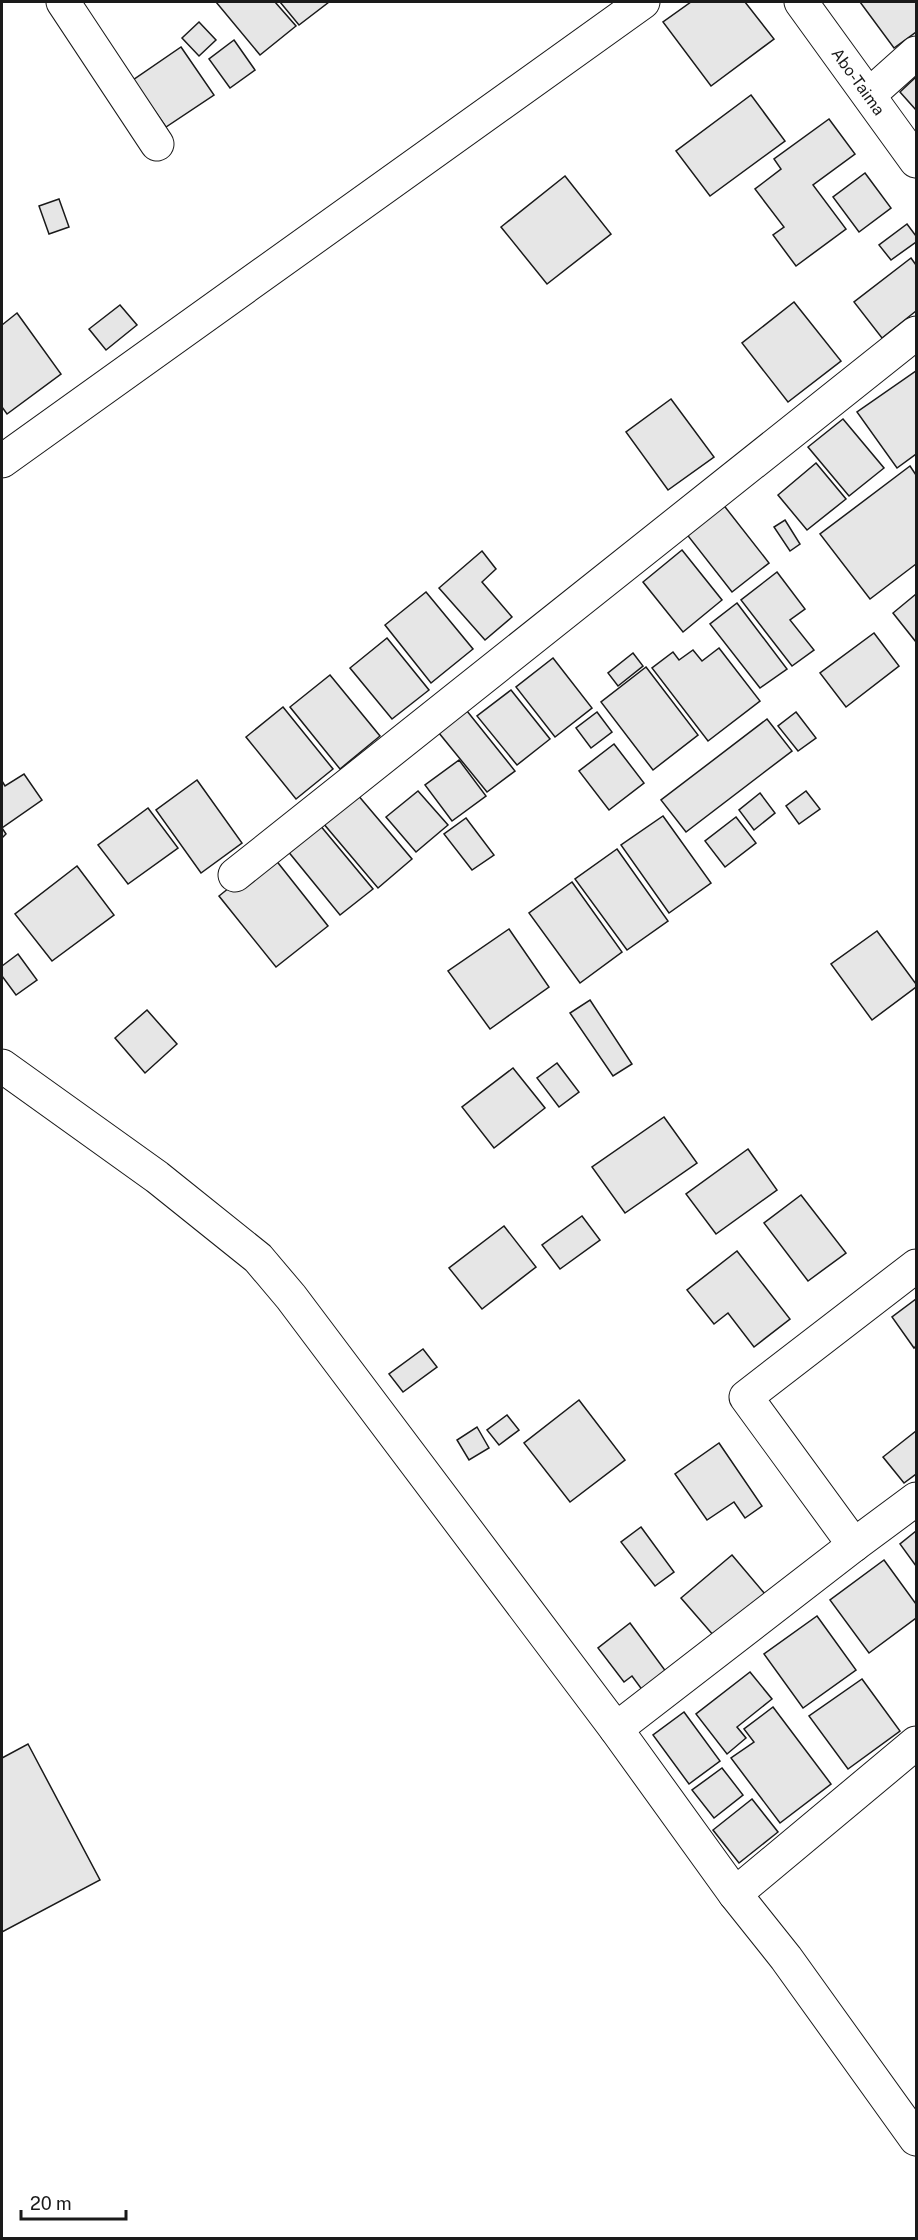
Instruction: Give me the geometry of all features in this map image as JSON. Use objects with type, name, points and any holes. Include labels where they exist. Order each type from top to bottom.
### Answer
[{"type":"street","points":[[63,2],[157,144]]},
{"type":"street","points":[[2,461],[643,2]]},
{"type":"street","name":"Abo-Taima","points":[[801,2],[916,161]]},
{"type":"street","points":[[869,95],[916,53]]},
{"type":"street","points":[[235,874],[916,333]]},
{"type":"street","points":[[2,1066],[157,1177],[258,1258],[291,1297],[616,1729],[735,1893],[786,1958],[916,2139]]},
{"type":"street","points":[[854,1545],[746,1397],[916,1266]]},
{"type":"street","points":[[616,1729],[916,1499]]},
{"type":"street","points":[[735,1893],[916,1743]]},
{"type":"building","points":[[216,2],[275,2],[296,26],[260,55]]},
{"type":"building","points":[[280,2],[329,2],[299,25]]},
{"type":"building","points":[[691,2],[745,2],[774,39],[711,86],[663,22]]},
{"type":"building","points":[[860,2],[916,2],[916,32],[894,48]]},
{"type":"building","points":[[199,22],[216,40],[199,56],[182,38]]},
{"type":"building","points":[[234,40],[255,70],[230,88],[209,59]]},
{"type":"building","points":[[181,47],[214,95],[166,127],[133,80]]},
{"type":"building","points":[[916,77],[916,110],[900,92]]},
{"type":"building","points":[[751,95],[785,141],[710,196],[676,151]]},
{"type":"building","points":[[829,119],[855,154],[813,185],[846,229],[796,266],[773,235],[784,227],[755,189],[781,169],[774,159]]},
{"type":"building","points":[[865,173],[891,208],[859,232],[833,197]]},
{"type":"building","points":[[565,176],[611,234],[547,284],[501,227]]},
{"type":"building","points":[[59,199],[69,227],[49,234],[39,206]]},
{"type":"building","points":[[907,224],[916,236],[916,242],[891,260],[879,245]]},
{"type":"building","points":[[911,258],[916,265],[916,311],[882,338],[854,302]]},
{"type":"building","points":[[794,302],[841,361],[788,402],[742,343]]},
{"type":"building","points":[[120,305],[137,325],[106,350],[89,329]]},
{"type":"building","points":[[17,313],[61,374],[7,414],[2,407],[2,325]]},
{"type":"building","points":[[916,371],[916,454],[897,468],[857,412]]},
{"type":"building","points":[[671,399],[714,457],[668,490],[626,432]]},
{"type":"building","points":[[843,419],[884,468],[849,496],[808,447]]},
{"type":"building","points":[[816,463],[846,499],[807,530],[778,495]]},
{"type":"building","points":[[910,466],[916,475],[916,564],[870,599],[820,534]]},
{"type":"building","points":[[722,503],[769,563],[732,592],[685,532]]},
{"type":"building","points":[[785,520],[800,544],[790,551],[774,527]]},
{"type":"building","points":[[682,550],[722,600],[683,632],[643,582]]},
{"type":"building","points":[[482,551],[496,569],[482,582],[512,617],[485,640],[439,588]]},
{"type":"building","points":[[777,572],[805,609],[790,620],[814,650],[792,666],[741,600]]},
{"type":"building","points":[[426,592],[473,649],[431,683],[385,625]]},
{"type":"building","points":[[916,594],[916,642],[893,613]]},
{"type":"building","points":[[737,603],[787,669],[760,688],[710,624]]},
{"type":"building","points":[[874,633],[899,666],[846,707],[820,673]]},
{"type":"building","points":[[387,638],[429,690],[392,719],[350,668]]},
{"type":"building","points":[[719,648],[760,701],[708,741],[652,668],[673,652],[679,660],[693,650],[702,661]]},
{"type":"building","points":[[633,653],[643,666],[618,686],[608,673]]},
{"type":"building","points":[[553,658],[592,708],[555,737],[516,687]]},
{"type":"building","points":[[646,667],[698,735],[653,770],[601,702]]},
{"type":"building","points":[[330,675],[380,736],[340,769],[290,707]]},
{"type":"building","points":[[511,690],[550,739],[517,765],[477,716]]},
{"type":"building","points":[[283,707],[333,769],[296,799],[246,737]]},
{"type":"building","points":[[467,711],[515,771],[487,792],[439,733]]},
{"type":"building","points":[[597,712],[612,732],[591,748],[576,728]]},
{"type":"building","points":[[796,712],[816,738],[798,751],[778,726]]},
{"type":"building","points":[[767,719],[792,751],[686,832],[661,800]]},
{"type":"building","points":[[614,744],[644,783],[609,810],[579,771]]},
{"type":"building","points":[[459,760],[486,796],[452,821],[425,785]]},
{"type":"building","points":[[24,774],[42,800],[2,828],[2,781],[5,786]]},
{"type":"building","points":[[197,780],[242,843],[201,873],[156,810]]},
{"type":"building","points":[[418,791],[448,825],[416,852],[386,817]]},
{"type":"building","points":[[806,791],[820,809],[799,824],[786,806]]},
{"type":"building","points":[[760,793],[775,813],[754,830],[739,810]]},
{"type":"building","points":[[357,794],[412,859],[378,888],[323,823]]},
{"type":"building","points":[[148,808],[178,848],[128,884],[98,845]]},
{"type":"building","points":[[663,816],[711,883],[669,913],[621,845]]},
{"type":"building","points":[[736,817],[756,843],[725,867],[705,841]]},
{"type":"building","points":[[466,818],[494,855],[472,870],[444,834]]},
{"type":"building","points":[[319,824],[373,889],[340,915],[287,850]]},
{"type":"building","points":[[617,849],[668,921],[627,950],[575,879]]},
{"type":"building","points":[[271,854],[328,926],[276,967],[219,896]]},
{"type":"building","points":[[77,866],[114,915],[52,961],[15,914]]},
{"type":"building","points":[[572,882],[622,952],[580,983],[529,913]]},
{"type":"building","points":[[509,929],[549,987],[490,1029],[448,971]]},
{"type":"building","points":[[877,931],[916,987],[872,1020],[831,964]]},
{"type":"building","points":[[18,954],[37,980],[16,995],[2,976],[2,966]]},
{"type":"building","points":[[590,1000],[632,1064],[613,1076],[570,1013]]},
{"type":"building","points":[[147,1010],[177,1044],[145,1073],[115,1038]]},
{"type":"building","points":[[557,1063],[579,1092],[559,1107],[537,1078]]},
{"type":"building","points":[[513,1068],[545,1108],[494,1148],[462,1107]]},
{"type":"building","points":[[664,1117],[697,1163],[625,1213],[592,1167]]},
{"type":"building","points":[[748,1149],[777,1190],[716,1234],[686,1194]]},
{"type":"building","points":[[801,1195],[846,1253],[808,1281],[764,1223]]},
{"type":"building","points":[[582,1216],[600,1240],[560,1269],[542,1245]]},
{"type":"building","points":[[504,1226],[536,1267],[482,1309],[449,1268]]},
{"type":"building","points":[[737,1251],[790,1319],[754,1347],[728,1313],[714,1324],[687,1290]]},
{"type":"building","points":[[916,1299],[916,1346],[914,1348],[892,1317]]},
{"type":"building","points":[[423,1349],[437,1367],[403,1392],[389,1374]]},
{"type":"building","points":[[579,1400],[625,1460],[570,1502],[524,1443]]},
{"type":"building","points":[[507,1415],[519,1430],[499,1445],[487,1430]]},
{"type":"building","points":[[477,1427],[489,1448],[469,1460],[457,1440]]},
{"type":"building","points":[[916,1431],[916,1474],[904,1483],[883,1457]]},
{"type":"building","points":[[719,1443],[762,1506],[745,1518],[734,1502],[707,1520],[675,1474]]},
{"type":"building","points":[[641,1527],[674,1572],[655,1586],[621,1542]]},
{"type":"building","points":[[916,1531],[916,1566],[900,1544]]},
{"type":"building","points":[[732,1555],[765,1594],[714,1636],[681,1598]]},
{"type":"building","points":[[884,1560],[916,1604],[916,1618],[869,1653],[830,1600]]},
{"type":"building","points":[[817,1616],[856,1670],[803,1708],[764,1654]]},
{"type":"building","points":[[630,1623],[667,1673],[643,1691],[632,1676],[624,1682],[598,1648]]},
{"type":"building","points":[[750,1672],[772,1699],[737,1727],[746,1738],[727,1754],[696,1714]]},
{"type":"building","points":[[862,1679],[900,1731],[848,1769],[809,1716]]},
{"type":"building","points":[[773,1707],[831,1784],[780,1823],[731,1758],[754,1742],[744,1729]]},
{"type":"building","points":[[684,1712],[720,1761],[689,1784],[653,1735]]},
{"type":"building","points":[[28,1744],[100,1880],[2,1932],[2,1758]]},
{"type":"building","points":[[722,1768],[743,1795],[714,1818],[692,1790]]},
{"type":"building","points":[[752,1799],[778,1832],[739,1863],[713,1830]]}]
